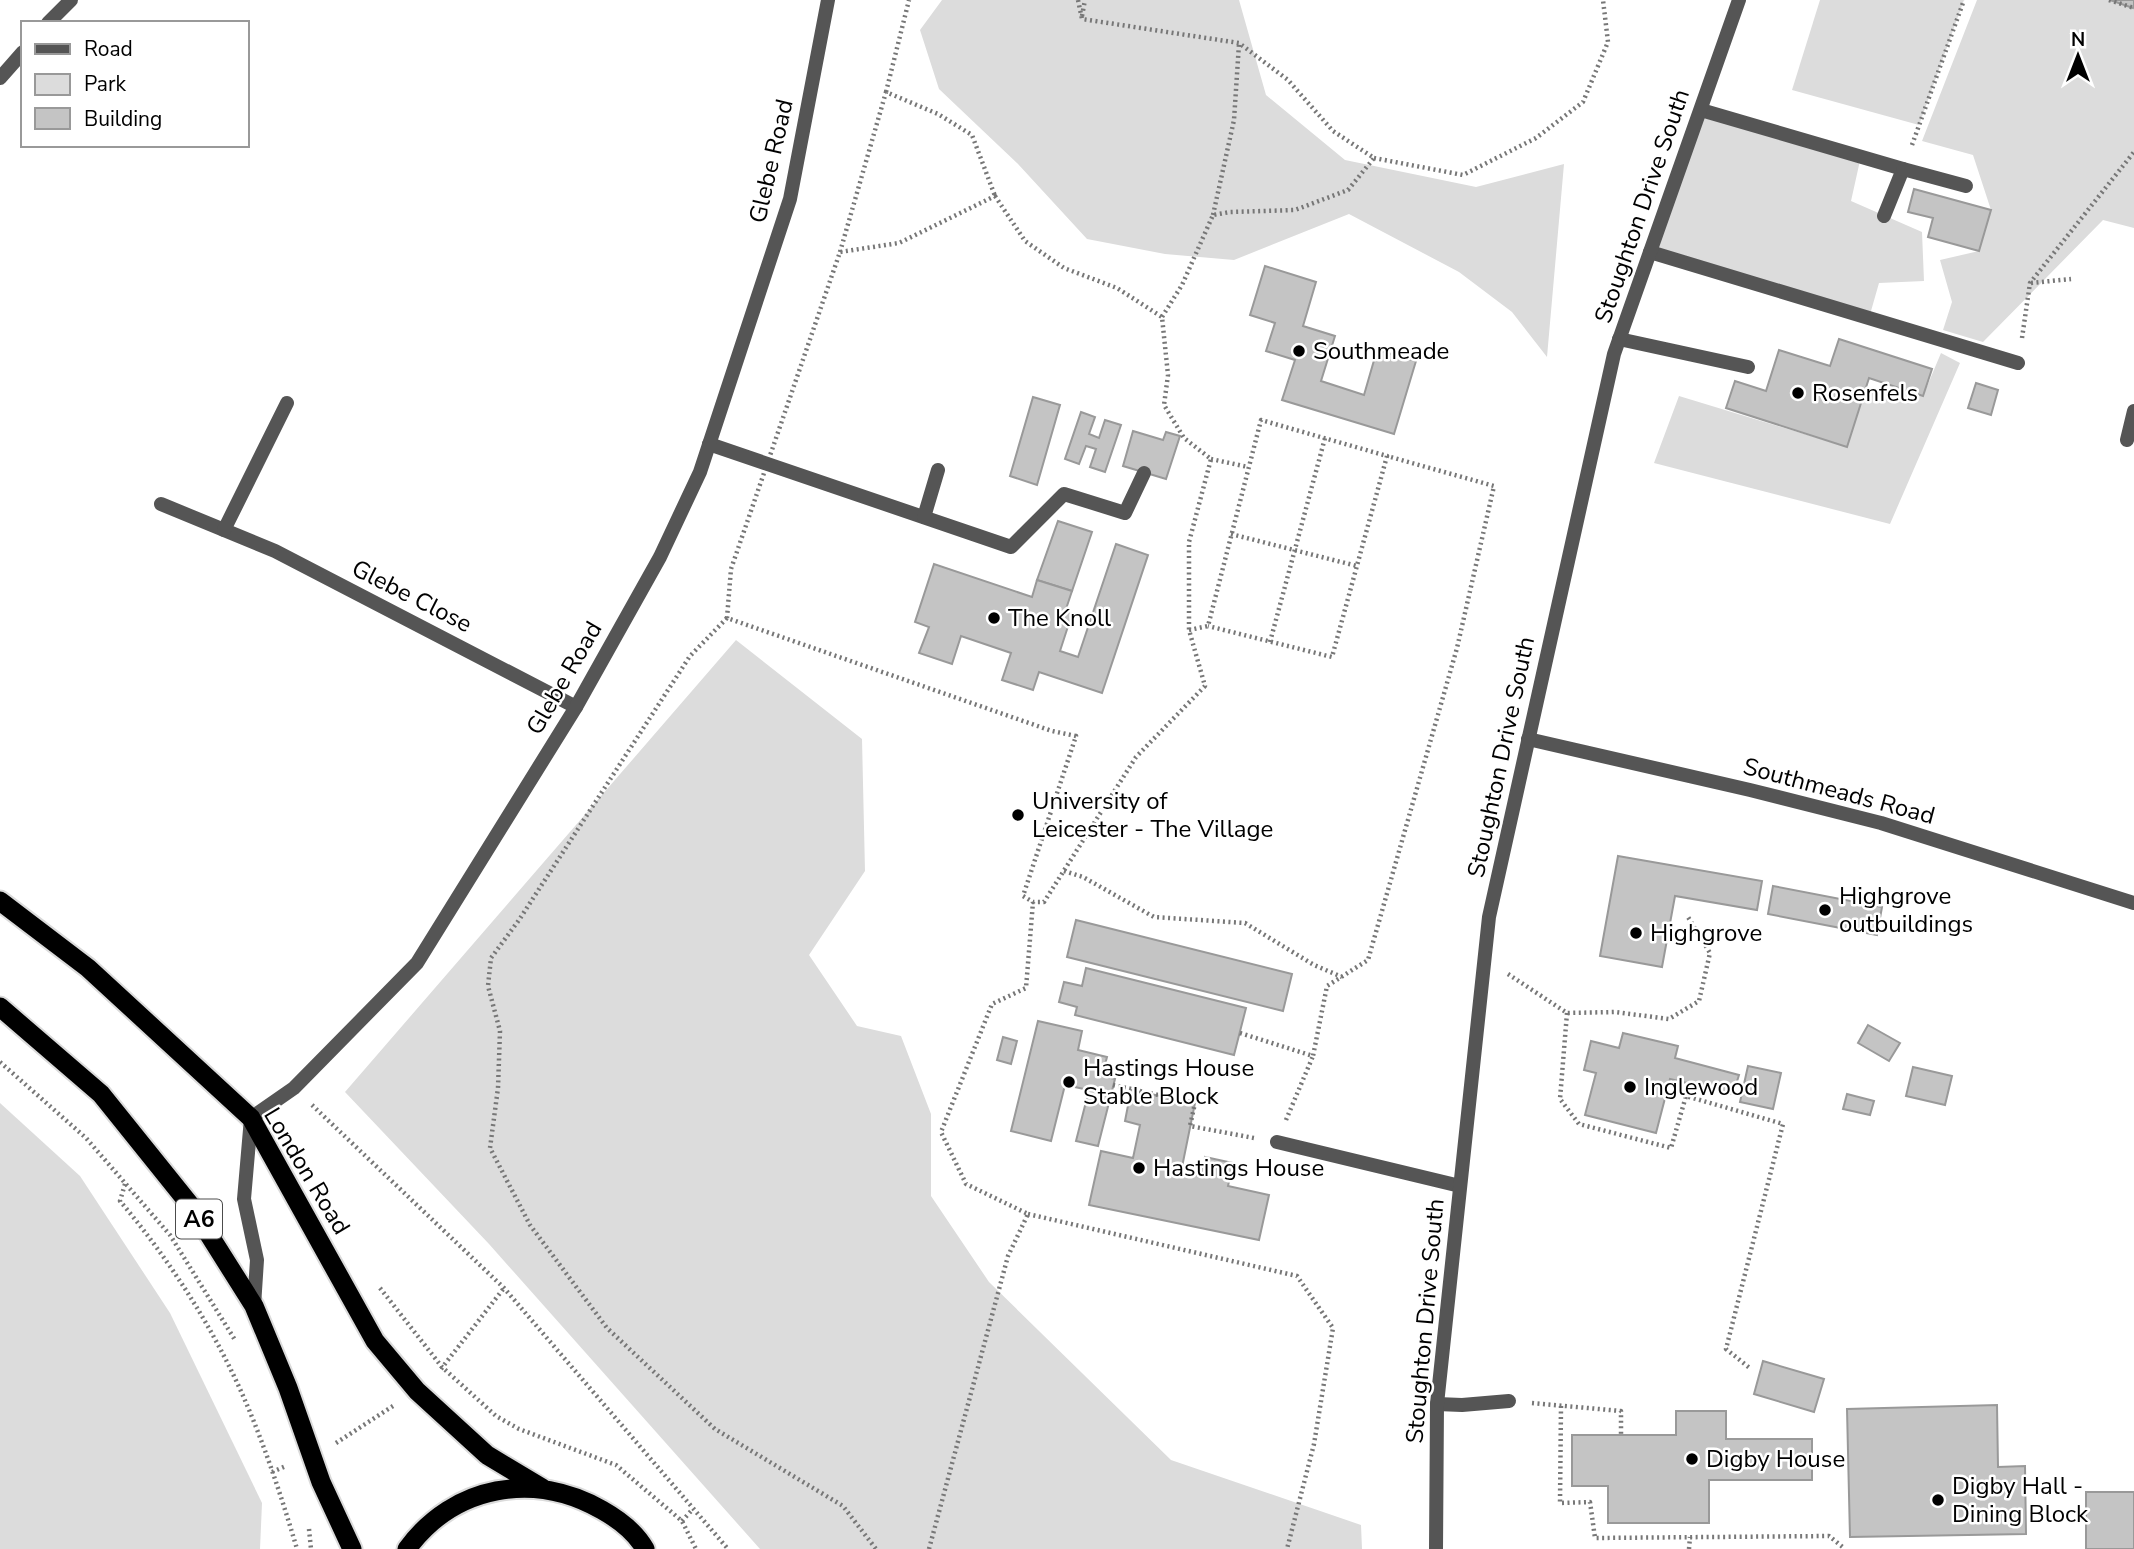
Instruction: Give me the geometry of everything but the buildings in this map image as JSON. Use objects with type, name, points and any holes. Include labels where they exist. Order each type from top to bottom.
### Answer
[{"type":"highway","name":"London Road","points":[[0,901],[88,968],[251,1118],[375,1341],[417,1391],[487,1454],[542,1488]]},
{"type":"highway","name":"A6","points":[[0,1007],[101,1094],[191,1206],[254,1306],[288,1388],[312,1458],[352,1549]]},
{"type":"highway","points":[[407,1549],[421,1530],[457,1504],[498,1490],[542,1488],[580,1498],[614,1517],[645,1549]]},
{"type":"street","points":[[50,21],[71,0]]},
{"type":"street","name":"Glebe Road","points":[[251,1118],[294,1088],[417,963],[576,707],[660,557],[700,472],[790,199],[828,0]]},
{"type":"street","name":"Stoughton Drive South","points":[[1436,1549],[1437,1404],[1489,917],[1600,409],[1619,339],[1739,0]]},
{"type":"street","points":[[0,78],[21,54]]},
{"type":"street","points":[[1700,110],[1966,186]]},
{"type":"street","points":[[1884,216],[1903,169]]},
{"type":"street","points":[[1650,252],[2018,363]]},
{"type":"street","points":[[1619,339],[1748,367]]},
{"type":"street","points":[[225,530],[287,403]]},
{"type":"street","points":[[2127,440],[2134,411]]},
{"type":"street","points":[[709,444],[1012,547],[1064,494],[1125,513],[1144,473]]},
{"type":"street","points":[[924,517],[938,470]]},
{"type":"street","name":"Glebe Close","points":[[161,504],[275,551],[576,707]]},
{"type":"street","name":"Southmeads Road","points":[[1528,738],[1737,786],[1881,823],[2134,902]]},
{"type":"street","points":[[251,1118],[244,1199],[257,1260],[254,1306]]},
{"type":"street","points":[[1278,1142],[1460,1186]]},
{"type":"street","points":[[1437,1404],[1509,1401]]},
{"type":"path","points":[[841,252],[887,92],[909,0]]},
{"type":"path","points":[[1078,0],[1082,19]]},
{"type":"path","points":[[1082,19],[1085,0]]},
{"type":"path","points":[[1082,19],[1239,43],[1288,79],[1333,131],[1374,158],[1463,175],[1536,138],[1583,102],[1608,42],[1602,0]]},
{"type":"path","points":[[1903,169],[1964,0]]},
{"type":"path","points":[[2109,0],[2134,9]]},
{"type":"path","points":[[1162,317],[1182,285],[1213,215],[1234,120],[1239,43]]},
{"type":"path","points":[[887,92],[938,114],[972,135],[995,196]]},
{"type":"path","points":[[2018,363],[2030,283],[2134,152]]},
{"type":"path","points":[[1213,215],[1295,210],[1348,190],[1374,158]]},
{"type":"path","points":[[2030,283],[2071,279]]},
{"type":"path","points":[[1113,1085],[1195,1103],[1191,1126],[1278,1142],[1313,1056],[1328,986],[1368,960],[1457,649],[1494,486],[1261,420],[1208,626]]},
{"type":"path","points":[[1270,642],[1325,438]]},
{"type":"path","points":[[1189,630],[1208,626],[1332,657],[1387,456]]},
{"type":"path","points":[[1211,459],[1248,467]]},
{"type":"path","points":[[1231,534],[1357,566]]},
{"type":"path","points":[[727,618],[690,656],[519,920],[491,958],[488,986],[500,1031],[498,1088],[490,1148],[530,1225],[607,1328],[715,1429],[843,1506],[876,1549]]},
{"type":"path","points":[[1064,871],[1083,877],[1154,917],[1245,923],[1314,965],[1342,977]]},
{"type":"path","points":[[1033,902],[1026,988],[992,1004],[941,1132],[966,1184],[1028,1214],[1297,1276],[1333,1328],[1314,1444],[1287,1549]]},
{"type":"path","points":[[1483,968],[1511,975],[1567,1013],[1615,1012],[1669,1019],[1699,1001],[1710,953],[1688,917]]},
{"type":"path","points":[[1567,1013],[1560,1099],[1579,1124],[1671,1148],[1686,1096],[1783,1124],[1726,1349],[1751,1369]]},
{"type":"path","points":[[1240,1033],[1313,1056]]},
{"type":"path","points":[[0,1062],[86,1138],[170,1235],[235,1341]]},
{"type":"path","points":[[294,1088],[504,1288],[692,1510],[729,1549]]},
{"type":"path","points":[[125,1183],[120,1201],[156,1244],[212,1334],[240,1390],[272,1472],[297,1549]]},
{"type":"path","points":[[929,1549],[1008,1256],[1028,1214]]},
{"type":"path","points":[[380,1287],[442,1367],[496,1416],[519,1429],[617,1465],[681,1521],[696,1549]]},
{"type":"path","points":[[312,1458],[417,1391],[442,1367],[504,1288]]},
{"type":"path","points":[[1509,1401],[1620,1411],[1620,1435]]},
{"type":"path","points":[[1561,1406],[1559,1503],[1590,1502],[1595,1538],[1829,1536],[1845,1549]]},
{"type":"path","points":[[272,1472],[287,1466],[282,1453]]},
{"type":"path","points":[[681,1521],[692,1510]]},
{"type":"path","points":[[305,1518],[310,1531],[311,1549]]},
{"type":"path","points":[[1689,1549],[1690,1537]]},
{"type":"green space","points":[[942,0],[1239,0],[1266,95],[1345,160],[1476,187],[1564,164],[1547,357],[1512,312],[1459,272],[1349,214],[1234,260],[1165,254],[1087,239],[1018,164],[939,89],[920,30]]},
{"type":"green space","points":[[1820,0],[1964,0],[1919,125],[1792,90]]},
{"type":"green space","points":[[1977,0],[2109,0],[2133,8],[2134,6],[2134,228],[2103,220],[1983,342],[1943,330],[1952,302],[1940,260],[1979,251],[1991,210],[1973,155],[1922,141]]},
{"type":"green space","points":[[1704,111],[1861,156],[1851,201],[1922,232],[1924,281],[1879,283],[1869,318],[1654,254]]},
{"type":"green space","points":[[1941,353],[1960,363],[1890,524],[1654,463],[1679,396],[1847,447],[1866,387],[1923,396]]},
{"type":"green space","points":[[736,640],[862,739],[865,871],[809,955],[857,1026],[901,1036],[931,1114],[931,1196],[989,1282],[1171,1460],[1361,1525],[1362,1549],[760,1549],[489,1244],[345,1092]]},
{"type":"green space","points":[[0,1103],[80,1176],[170,1313],[262,1503],[260,1549],[0,1549]]},
{"type":"place","name":"Southmeade","points":[[1299,351]]},
{"type":"place","name":"Rosenfels","points":[[1798,393]]},
{"type":"place","name":"The Knoll","points":[[994,618]]},
{"type":"place","name":"University of Leicester - The Village","points":[[1018,815]]},
{"type":"place","name":"Highgrove outbuildings","points":[[1825,910]]},
{"type":"place","name":"Highgrove","points":[[1636,933]]},
{"type":"place","name":"Hastings House Stable Block","points":[[1069,1082]]},
{"type":"place","name":"Inglewood","points":[[1630,1087]]},
{"type":"place","name":"Hastings House","points":[[1139,1168]]},
{"type":"place","name":"Digby House","points":[[1692,1459]]},
{"type":"place","name":"Digby Hall - Dining Block","points":[[1938,1500]]}]
